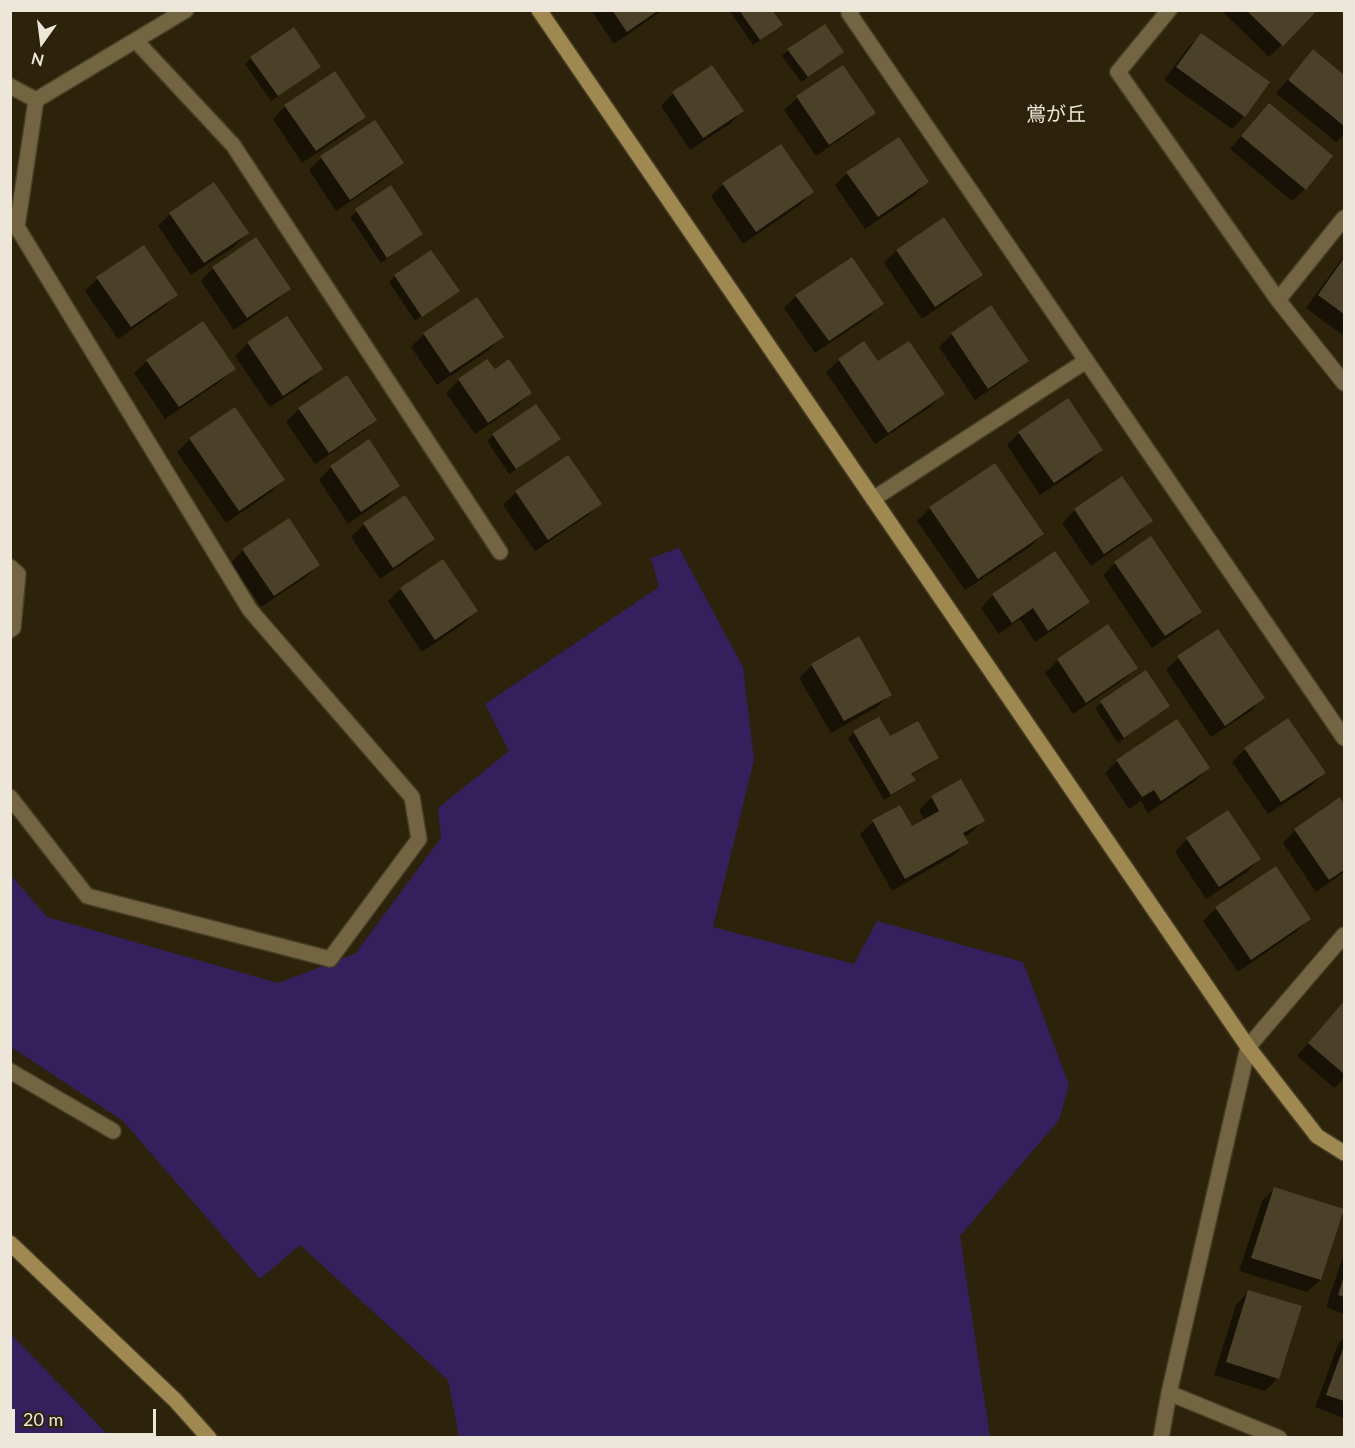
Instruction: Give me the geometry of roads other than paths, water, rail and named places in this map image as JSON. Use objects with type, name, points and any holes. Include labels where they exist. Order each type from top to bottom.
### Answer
[{"type":"street","points":[[10,797],[87,896],[330,959],[420,839],[412,797],[250,610],[14,228],[36,100],[186,10]]},
{"type":"street","points":[[539,10],[1248,1047],[1317,1136],[1344,1153]]},
{"type":"street","points":[[852,10],[849,13],[1344,738]]},
{"type":"street","points":[[1169,10],[1118,72],[1278,300],[1344,383]]},
{"type":"street","points":[[136,41],[233,144],[500,552]]},
{"type":"street","points":[[10,86],[36,100]]},
{"type":"street","points":[[1278,300],[1344,218]]},
{"type":"street","points":[[873,499],[1086,360]]},
{"type":"street","points":[[10,567],[18,574],[13,628],[10,630]]},
{"type":"street","points":[[1161,1437],[1248,1047],[1344,935]]},
{"type":"street","points":[[10,1071],[113,1131]]},
{"type":"street","points":[[10,1243],[175,1400],[209,1437]]},
{"type":"street","points":[[1169,1393],[1279,1437]]},
{"type":"district","name":"鴬が丘","points":[[1056,115]]}]
